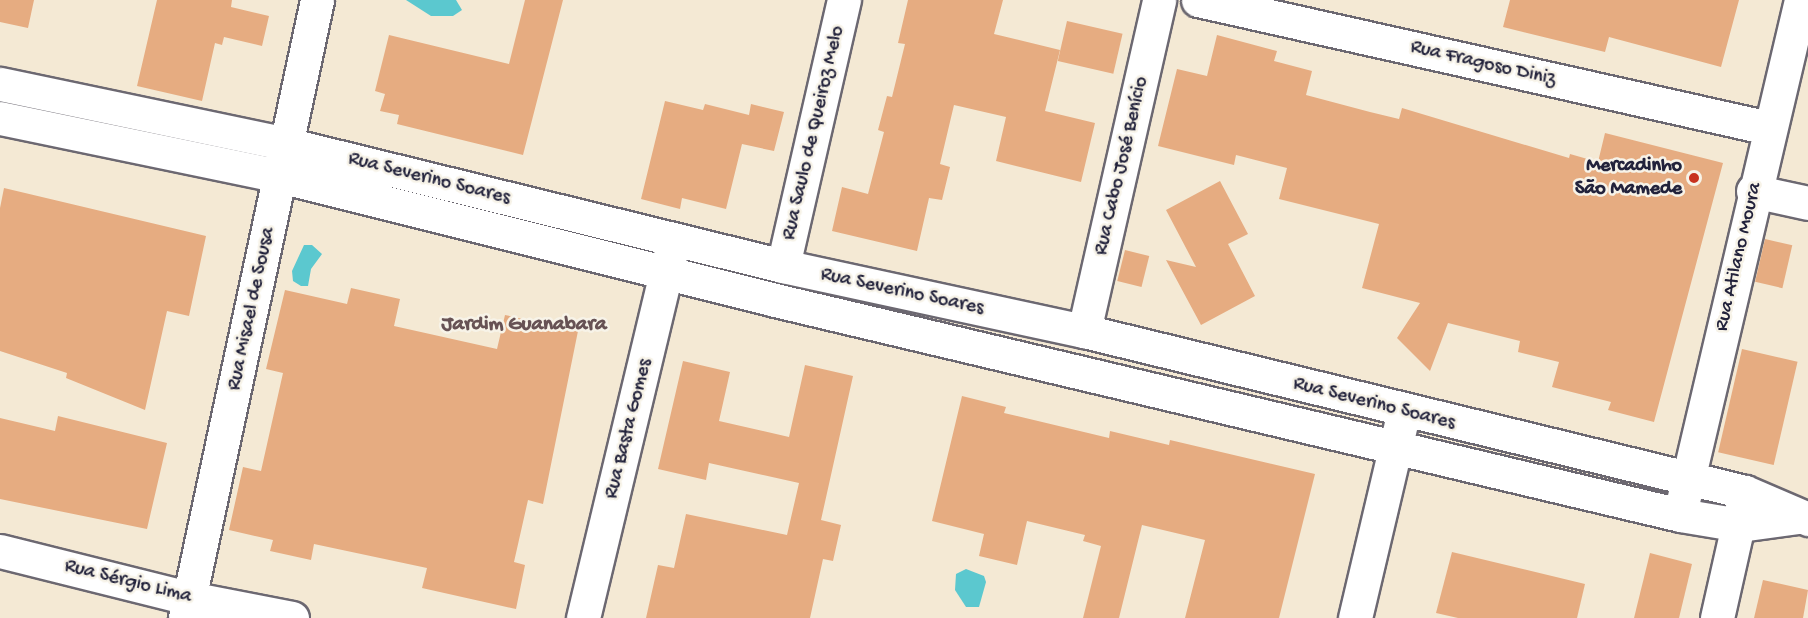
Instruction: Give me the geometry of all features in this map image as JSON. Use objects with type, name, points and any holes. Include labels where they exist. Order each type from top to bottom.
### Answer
[{"type":"street","name":"Rua Misael de Sousa","points":[[187,608],[318,0]]},
{"type":"street","name":"Rua Saulo de Queiroz Melo","points":[[783,266],[844,0]]},
{"type":"street","name":"Rua Cabo José Benício","points":[[1084,331],[1159,0]]},
{"type":"street","name":"Rua Fragoso Diniz","points":[[1198,0],[1769,128]]},
{"type":"street","name":"Rua Atilano Moura","points":[[1680,515],[1753,191],[1801,0]]},
{"type":"street","name":"Rua Severino Soares","points":[[0,84],[286,144],[783,266],[1084,331],[1404,412],[1688,481],[1745,492],[1803,518]]},
{"type":"street","name":"Rua Severino Soares","points":[[0,118],[280,177],[667,274],[1396,445],[1680,515],[1740,525],[1803,518]]},
{"type":"street","points":[[1753,191],[1808,203]]},
{"type":"street","name":"Rua Basta Gomes","points":[[583,618],[674,240]]},
{"type":"street","points":[[1355,618],[1404,412]]},
{"type":"street","points":[[1718,618],[1740,525],[1745,492]]},
{"type":"street","name":"Rua Sérgio Lima","points":[[0,551],[187,608],[292,618]]},
{"type":"water","points":[[406,0],[456,0],[462,10],[453,16],[431,16]]},
{"type":"water","points":[[304,245],[312,245],[322,254],[311,269],[308,286],[301,286],[293,281],[292,271]]},
{"type":"water","points":[[966,569],[984,576],[986,582],[979,607],[966,607],[955,590],[956,574]]},
{"type":"building","points":[[0,0],[34,0],[28,28],[0,22]]},
{"type":"building","points":[[157,0],[232,0],[231,7],[269,16],[262,46],[224,37],[222,45],[215,43],[202,101],[137,86]]},
{"type":"building","points":[[525,0],[563,0],[523,155],[397,124],[399,115],[380,111],[385,94],[375,91],[389,35],[509,64]]},
{"type":"building","points":[[908,0],[1003,0],[994,34],[1060,50],[1045,111],[1095,123],[1081,182],[996,161],[1006,117],[954,105],[940,164],[950,167],[942,200],[929,198],[917,251],[832,231],[842,187],[868,194],[884,132],[878,130],[887,96],[892,97],[905,44],[898,43]]},
{"type":"building","points":[[1510,0],[1739,0],[1721,67],[1609,37],[1605,52],[1503,27]]},
{"type":"building","points":[[1067,21],[1123,34],[1113,74],[1058,61]]},
{"type":"building","points":[[1217,35],[1277,51],[1274,61],[1312,71],[1306,95],[1370,112],[1399,119],[1402,108],[1569,158],[1570,154],[1598,162],[1605,133],[1723,163],[1654,422],[1608,410],[1611,402],[1552,387],[1559,362],[1518,352],[1520,341],[1448,323],[1430,371],[1397,338],[1420,303],[1362,288],[1379,224],[1279,199],[1287,168],[1236,155],[1234,165],[1158,146],[1177,69],[1207,76]]},
{"type":"building","points":[[665,101],[703,110],[705,104],[749,115],[751,104],[784,112],[774,151],[742,144],[726,209],[682,198],[680,209],[641,199]]},
{"type":"building","points":[[1220,181],[1248,234],[1228,244],[1255,296],[1201,325],[1166,260],[1196,267],[1166,210]]},
{"type":"building","points":[[4,188],[206,236],[189,316],[167,311],[145,410],[66,378],[67,373],[0,351],[0,208]]},
{"type":"building","points":[[1765,239],[1792,245],[1782,288],[1755,282]]},
{"type":"building","points":[[1125,250],[1149,256],[1142,287],[1117,281]]},
{"type":"building","points":[[351,288],[400,299],[394,326],[497,349],[505,315],[578,331],[543,504],[528,500],[514,562],[525,565],[516,609],[422,588],[427,568],[314,544],[311,560],[270,551],[273,540],[229,530],[243,467],[261,471],[283,373],[266,369],[285,290],[347,304]]},
{"type":"building","points":[[1742,349],[1798,362],[1774,465],[1718,452]]},
{"type":"building","points":[[683,361],[730,372],[719,421],[789,437],[805,365],[853,376],[821,520],[841,525],[833,561],[823,559],[810,618],[646,618],[658,565],[674,568],[686,514],[787,535],[799,483],[709,463],[706,480],[658,469]]},
{"type":"building","points":[[962,396],[1006,407],[1004,413],[1109,438],[1110,431],[1169,445],[1170,440],[1315,474],[1279,618],[1185,618],[1205,540],[1142,525],[1119,618],[1083,618],[1101,546],[1083,541],[1085,535],[1027,521],[1017,565],[979,556],[984,534],[932,521]]},
{"type":"building","points":[[58,416],[167,443],[147,529],[0,499],[0,418],[55,431]]},
{"type":"building","points":[[1452,552],[1585,584],[1577,618],[1458,618],[1436,613]]},
{"type":"building","points":[[1650,553],[1692,564],[1679,618],[1634,618]]},
{"type":"building","points":[[1763,580],[1808,590],[1803,618],[1754,618]]},
{"type":"place","name":"Mercadinho São Mamede","points":[[1694,178]]},
{"type":"district","name":"Jardim Guanabara","points":[[524,326]]}]
